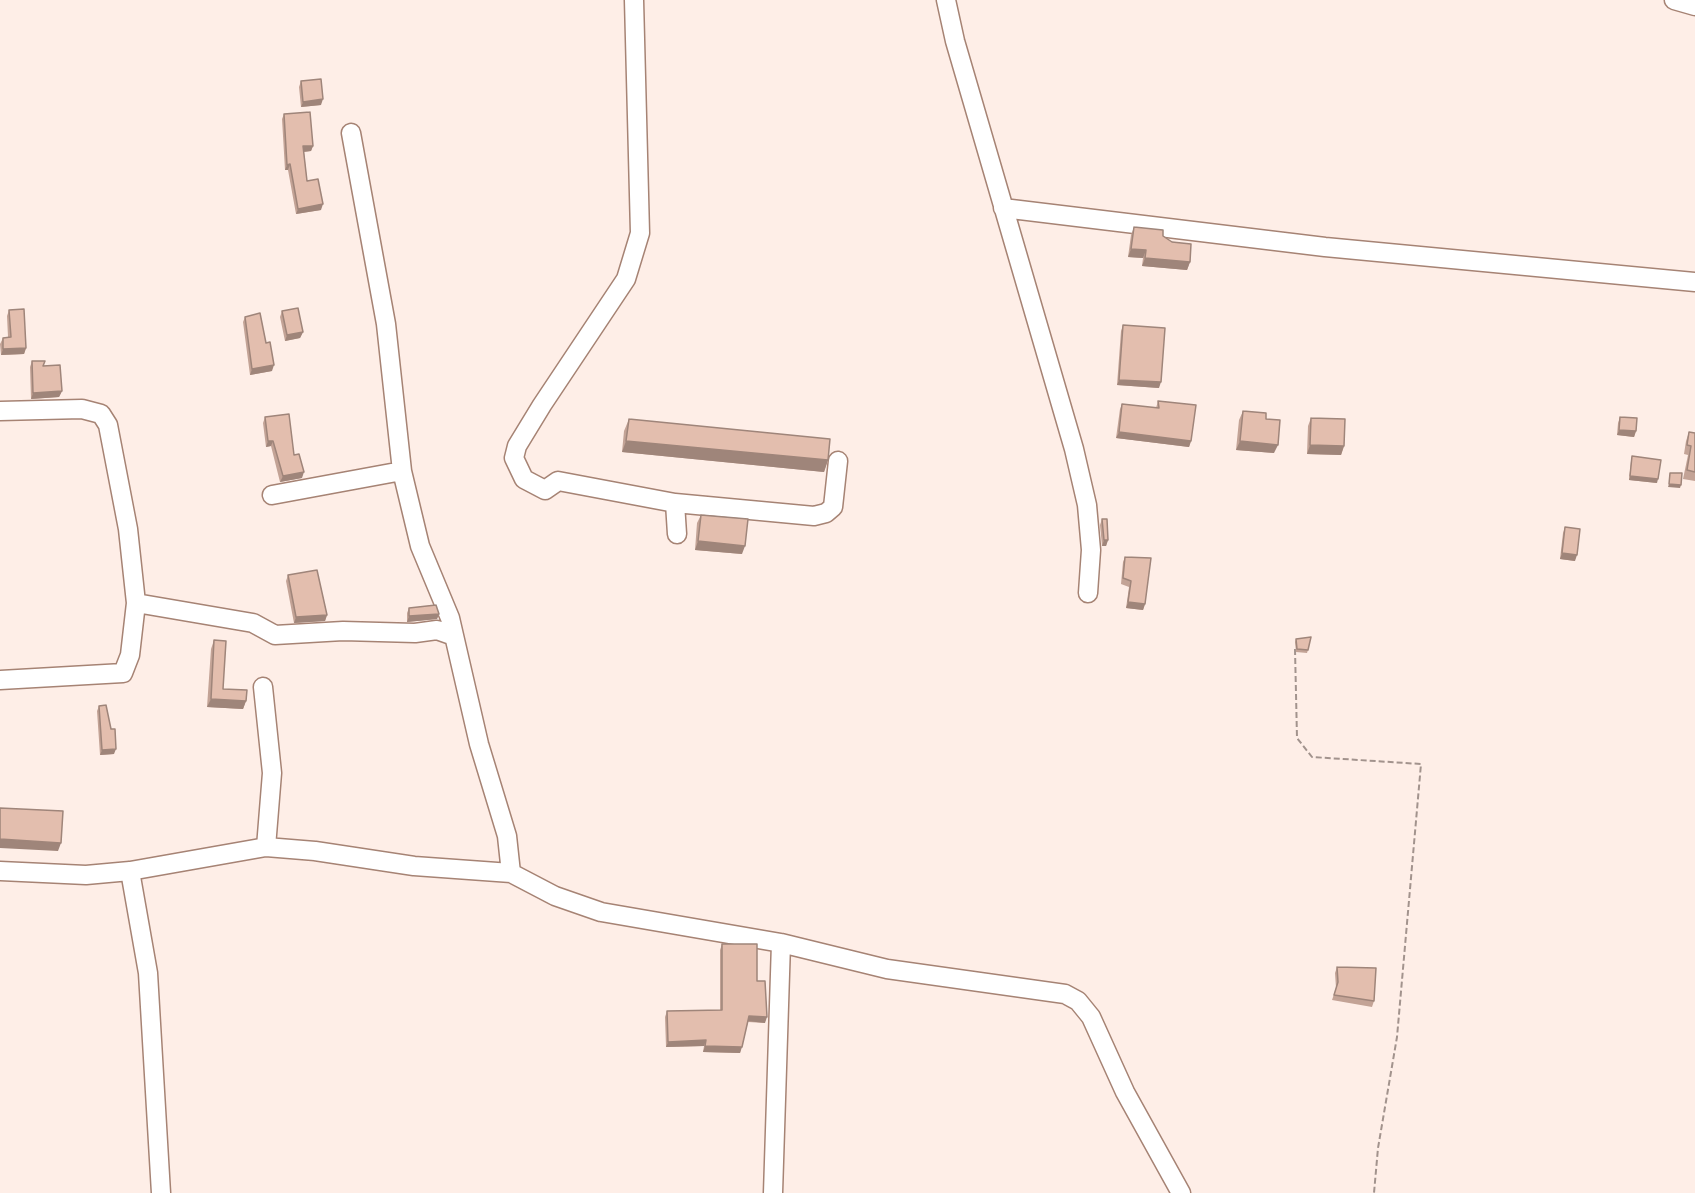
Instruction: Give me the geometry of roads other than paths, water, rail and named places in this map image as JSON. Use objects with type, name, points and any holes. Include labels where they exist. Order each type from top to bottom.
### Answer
[{"type":"street","points":[[634,0],[640,233],[626,279],[542,405],[518,446],[514,458],[524,479],[545,490],[558,482],[675,502],[814,516],[826,513],[832,507],[838,460]]},
{"type":"street","points":[[946,0],[955,41],[1074,449],[1087,505],[1090,550],[1088,593]]},
{"type":"street","points":[[1674,0],[1695,6]]},
{"type":"street","points":[[351,134],[386,324],[402,471],[420,546],[450,618],[479,744],[507,836],[511,873]]},
{"type":"street","points":[[1003,208],[1325,247],[1695,282]]},
{"type":"street","points":[[0,411],[82,409],[101,414],[108,425],[128,529],[136,603],[130,655],[123,673],[0,680]]},
{"type":"street","points":[[272,495],[402,471]]},
{"type":"street","points":[[675,502],[677,534]]},
{"type":"street","points":[[136,603],[252,623],[275,635],[343,631],[415,633],[437,630],[454,636]]},
{"type":"street","points":[[263,687],[272,773],[266,847]]},
{"type":"street","points":[[0,871],[86,875],[130,872],[266,847],[315,851],[414,866],[511,873],[555,896],[601,912],[781,942],[887,969],[1044,989],[1065,994],[1078,1001],[1095,1024],[1125,1092],[1181,1193]]},
{"type":"street","points":[[130,872],[148,974],[160,1193]]},
{"type":"street","points":[[773,1193],[781,942]]}]
